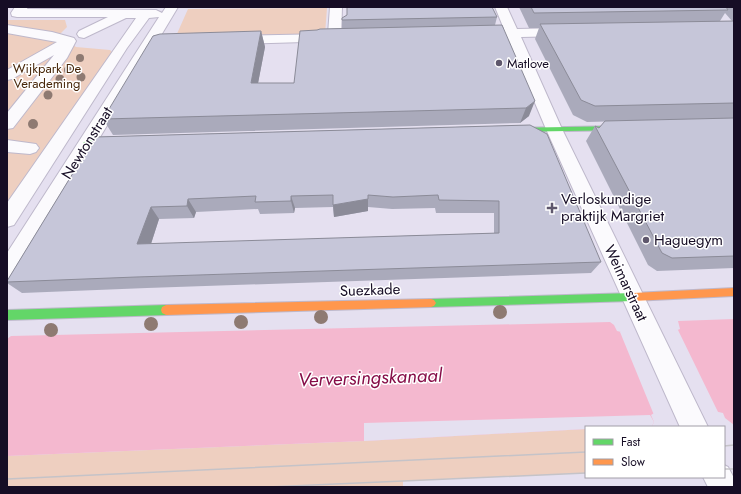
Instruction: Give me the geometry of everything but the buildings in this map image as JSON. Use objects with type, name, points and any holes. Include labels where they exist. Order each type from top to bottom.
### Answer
[{"type":"street","name":"Newtonstraat","points":[[22,7],[17,13],[145,14],[170,10]]},
{"type":"street","points":[[334,38],[336,7]]},
{"type":"street","name":"Weimarstraat","points":[[501,7],[554,129],[691,420]]},
{"type":"street","name":"Newtonstraat","points":[[7,272],[87,142],[157,42],[170,10]]},
{"type":"street","points":[[84,34],[126,14]]},
{"type":"street","points":[[7,219],[145,14]]},
{"type":"street","points":[[7,29],[52,36],[69,41]]},
{"type":"street","points":[[466,34],[574,32]]},
{"type":"street","points":[[219,41],[349,37]]},
{"type":"street","points":[[7,76],[69,41]]},
{"type":"street","points":[[7,124],[62,55],[69,41]]},
{"type":"street","points":[[499,131],[632,127]]},
{"type":"street","points":[[87,142],[135,141]]},
{"type":"street","points":[[7,146],[30,148]]},
{"type":"street","name":"Suezkade","points":[[7,315],[632,297],[734,292]]},
{"type":"street","points":[[718,478],[723,487]]},
{"type":"green space","points":[[327,8],[325,34],[176,36],[188,9]]},
{"type":"green space","name":"Wijkpark De Verademing","points":[[7,20],[65,20],[67,27],[60,34],[76,47],[110,50],[112,52],[7,203]]},
{"type":"green space","points":[[585,429],[585,473],[403,481],[403,487],[7,487],[7,456],[364,441]]},
{"type":"water","name":"Verversingskanaal","points":[[734,319],[734,425],[725,418],[723,413],[714,411],[656,412],[651,415],[654,422],[652,426],[585,426],[585,429],[364,441],[7,456],[7,339],[11,336],[610,322],[614,325],[617,331],[625,333],[675,331],[680,329],[678,321]]},
{"type":"pier","points":[[678,330],[718,412],[654,415],[620,332]]},
{"type":"pier","points":[[650,415],[654,422],[652,426],[585,426],[585,429],[364,441],[364,423]]},
{"type":"tram line","points":[[725,446],[734,445]]},
{"type":"tram line","points":[[7,479],[585,452]]},
{"type":"tram line","points":[[725,469],[734,469]]},
{"type":"tram line","points":[[268,487],[585,473]]},
{"type":"traffic: fast","points":[[508,130],[624,128]]},
{"type":"traffic: fast","points":[[87,143],[122,142]]},
{"type":"traffic: fast","points":[[431,303],[633,297]]},
{"type":"traffic: fast","points":[[7,315],[166,310]]},
{"type":"traffic: slow","points":[[633,297],[734,292]]},
{"type":"traffic: slow","points":[[166,310],[431,303]]},
{"type":"place","name":"Matlove","points":[[499,63]]},
{"type":"place","name":"Verloskundige praktijk Margriet","points":[[552,208]]},
{"type":"place","name":"Haguegym","points":[[646,240]]}]
